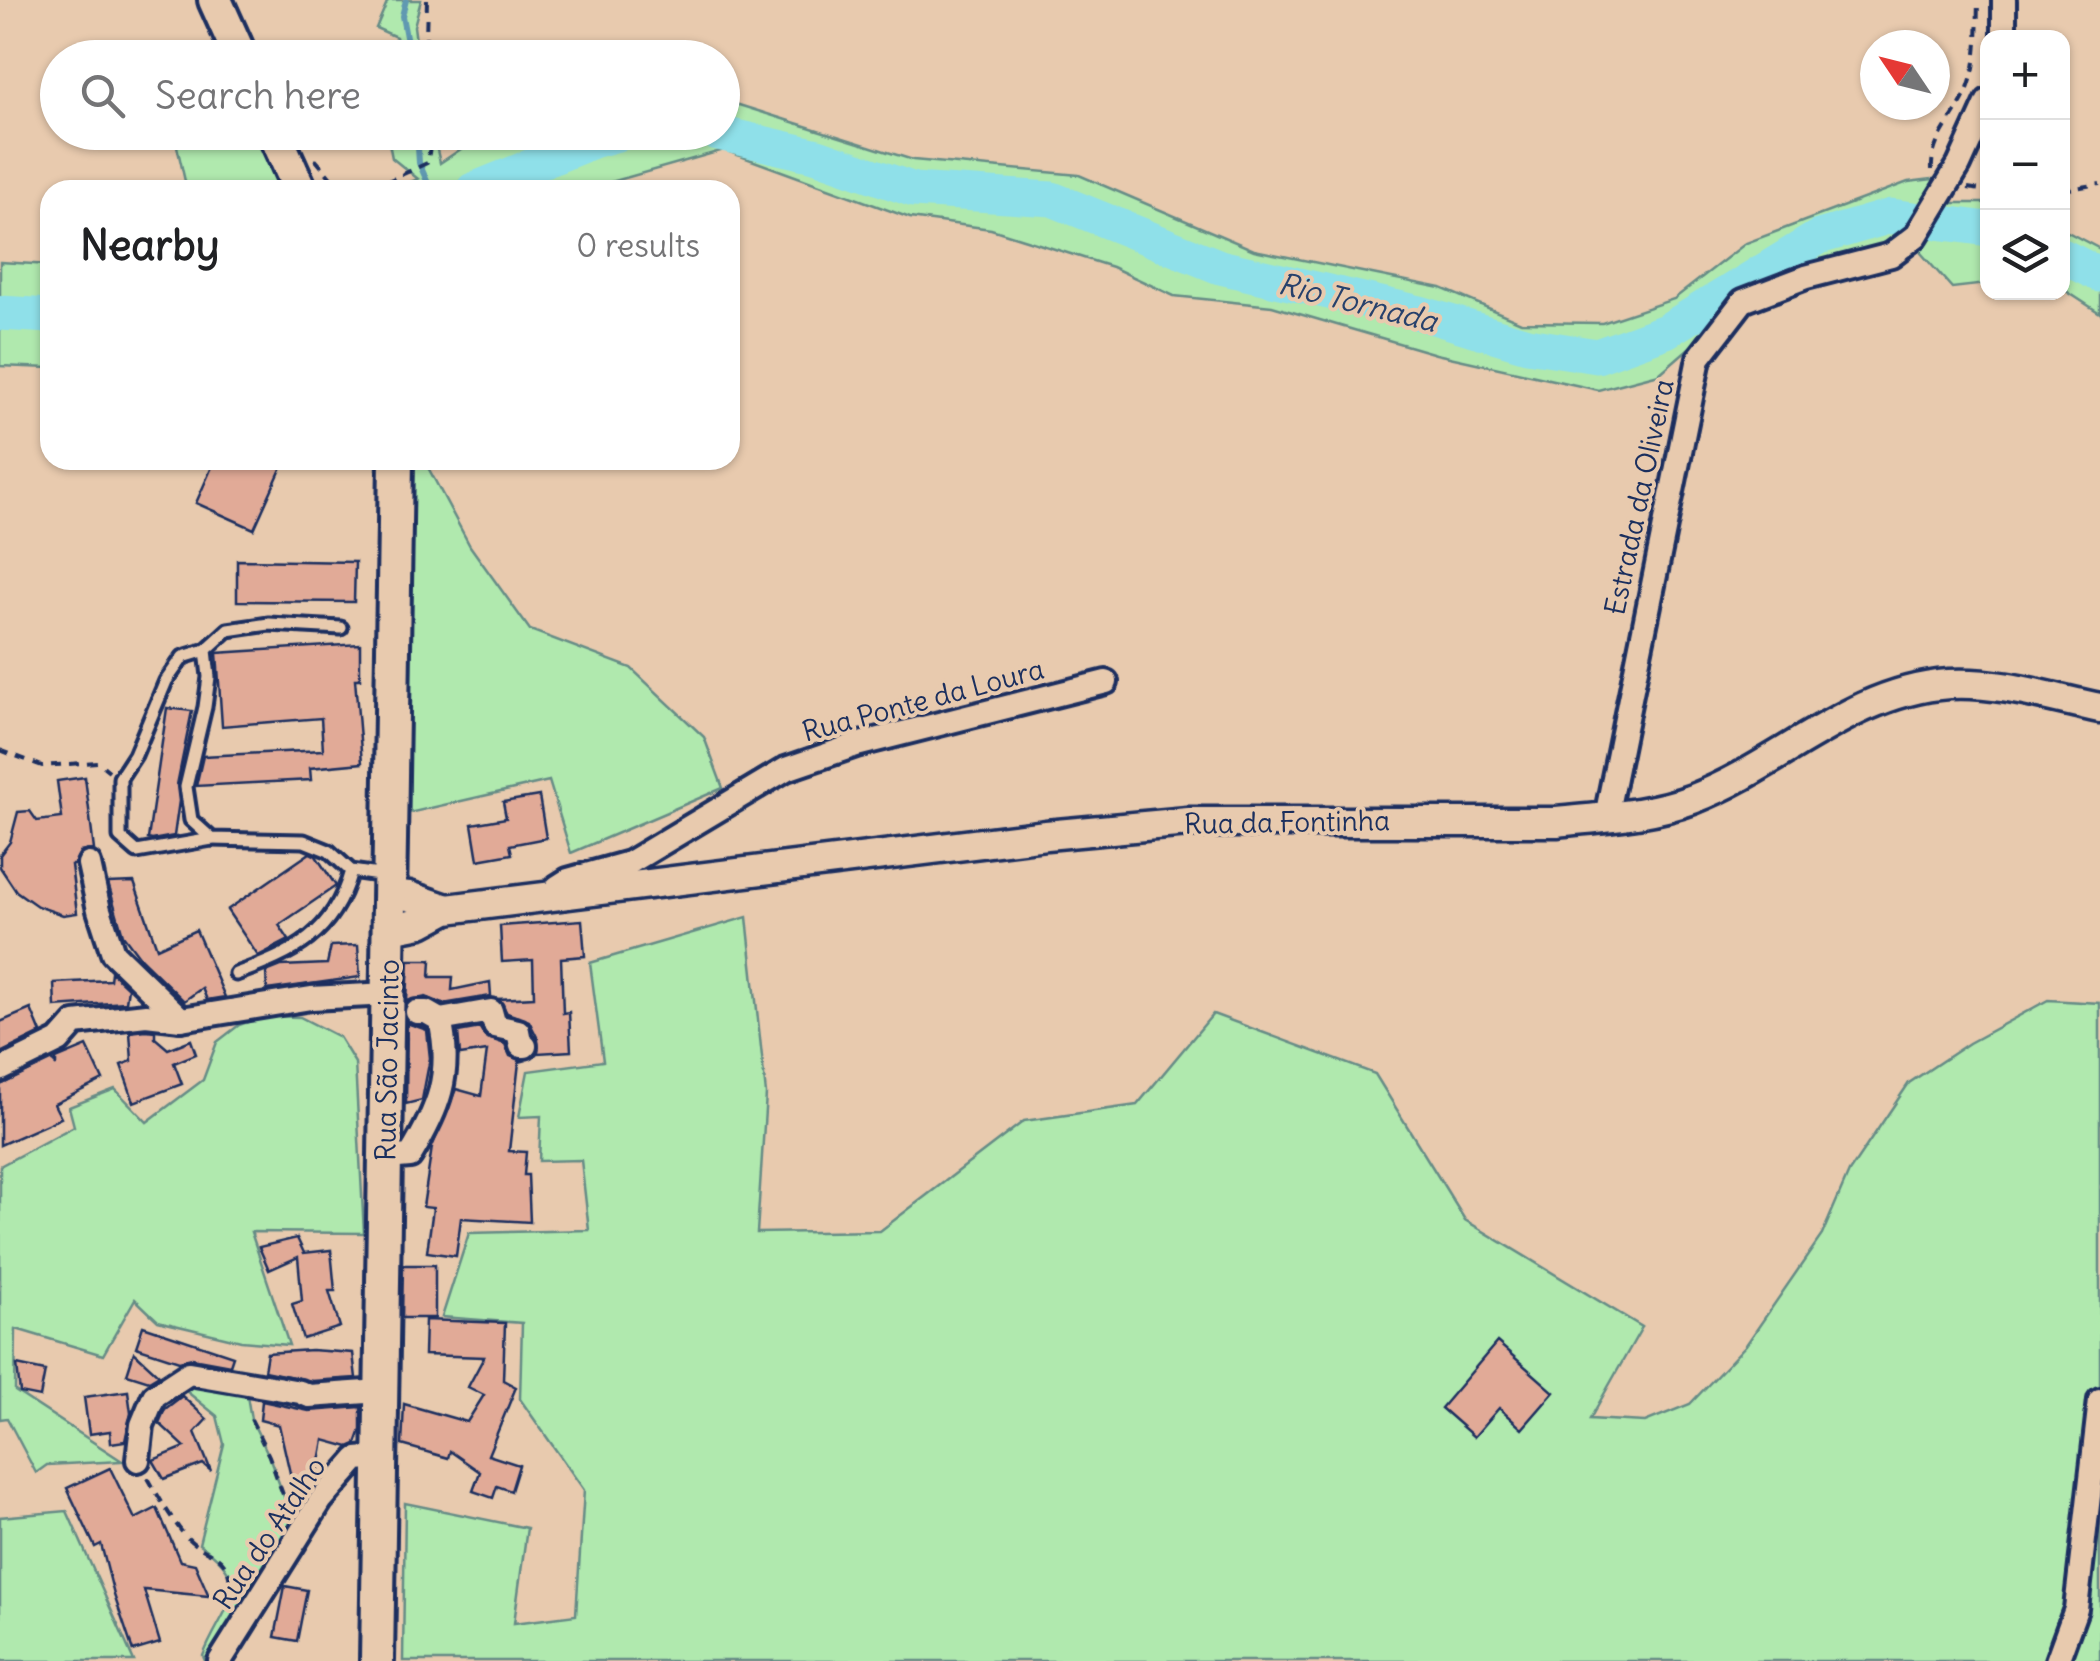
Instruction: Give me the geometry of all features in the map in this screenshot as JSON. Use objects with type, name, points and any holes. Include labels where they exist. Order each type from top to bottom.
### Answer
[{"type":"main road","points":[[215,0],[233,40]]},
{"type":"main road","points":[[282,150],[296,180]]},
{"type":"main road","name":"Rua São Jacinto","points":[[377,1661],[396,470]]},
{"type":"street","points":[[2004,0],[2004,30]]},
{"type":"street","name":"Estrada da Oliveira","points":[[1606,817],[1698,358],[1743,302],[1806,277],[1891,255],[1916,236],[1980,118]]},
{"type":"street","name":"Rua Ponte da Loura","points":[[554,898],[557,887],[568,880],[628,863],[786,768],[856,746],[1106,682]]},
{"type":"street","name":"Rua da Fontinha","points":[[390,930],[421,924],[447,909],[1046,835],[1188,822],[1557,822],[1606,817],[1665,808],[1694,798],[1761,765],[1824,726],[1895,694],[1950,684],[1979,684],[2100,708]]},
{"type":"street","points":[[89,864],[114,953],[181,1018]]},
{"type":"street","name":"Rua da Fontinha","points":[[390,886],[447,909]]},
{"type":"street","points":[[0,1070],[59,1040],[75,1022],[146,1015],[181,1018],[311,998],[389,994]]},
{"type":"street","points":[[417,1012],[440,1020],[490,1011],[495,1026],[518,1031],[522,1046],[526,1046]]},
{"type":"street","points":[[386,1158],[410,1156],[428,1126],[444,1083],[447,1048],[440,1020]]},
{"type":"street","points":[[138,1460],[142,1425],[154,1396],[190,1373],[309,1396],[381,1391]]},
{"type":"street","points":[[2056,1661],[2076,1609],[2100,1400]]},
{"type":"street","name":"Rua do Atalho","points":[[220,1661],[321,1500],[357,1459],[380,1457]]},
{"type":"lane","points":[[341,628],[268,624],[228,630],[206,650],[183,657],[166,681],[152,718],[120,778],[120,838],[137,852],[212,839],[304,841],[329,850],[350,871],[390,886]]},
{"type":"lane","points":[[206,650],[207,692],[186,787],[191,820],[212,839]]},
{"type":"lane","points":[[236,974],[302,946],[320,930],[343,898],[350,871]]},
{"type":"path","points":[[426,40],[427,0]]},
{"type":"path","points":[[1942,194],[1933,180],[1931,155],[1968,90],[1976,62],[1978,0]]},
{"type":"path","points":[[392,180],[427,162],[429,150]]},
{"type":"path","points":[[313,156],[333,180]]},
{"type":"path","points":[[2070,189],[2100,184]]},
{"type":"path","points":[[0,750],[42,766],[98,762],[120,778]]},
{"type":"path","points":[[250,1419],[269,1456],[298,1537]]},
{"type":"path","points":[[138,1460],[185,1536],[222,1560],[231,1580],[231,1605]]},
{"type":"green space","points":[[388,0],[421,0],[414,26],[416,40],[397,40],[376,28]]},
{"type":"green space","points":[[740,105],[913,160],[1079,175],[1254,250],[1441,288],[1521,322],[1602,323],[1674,299],[1746,243],[1908,182],[1933,179],[1936,203],[1980,203],[1980,285],[1952,288],[1921,253],[1917,237],[1802,279],[1704,335],[1659,374],[1598,390],[1436,354],[1272,306],[1174,296],[1112,267],[991,229],[910,218],[724,150],[740,150]]},
{"type":"green space","points":[[178,150],[262,150],[277,180],[185,180]]},
{"type":"green space","points":[[390,150],[437,150],[440,163],[460,150],[724,150],[618,180],[416,180],[392,158]]},
{"type":"green space","points":[[2070,233],[2100,249],[2100,313],[2070,294]]},
{"type":"green space","points":[[0,262],[40,264],[40,368],[0,366]]},
{"type":"green space","points":[[412,470],[429,470],[470,546],[530,630],[631,668],[704,737],[723,788],[571,853],[549,781],[409,813]]},
{"type":"green space","points":[[747,917],[766,1094],[757,1233],[880,1231],[1024,1121],[1137,1105],[1213,1014],[1375,1074],[1465,1220],[1642,1327],[1590,1419],[1645,1422],[1690,1404],[1746,1345],[1822,1235],[1849,1172],[1909,1083],[1969,1043],[2048,1000],[2100,1003],[2100,1661],[403,1661],[405,1503],[527,1528],[514,1623],[576,1615],[584,1490],[520,1399],[522,1323],[442,1317],[469,1233],[589,1230],[581,1160],[539,1161],[541,1116],[519,1117],[528,1071],[603,1061],[590,963]]},
{"type":"green space","points":[[265,1016],[300,1017],[339,1037],[355,1063],[364,1233],[251,1232],[289,1345],[241,1341],[158,1321],[135,1299],[103,1355],[16,1329],[15,1391],[122,1461],[47,1465],[36,1473],[7,1418],[0,1419],[0,1166],[74,1126],[69,1107],[115,1089],[147,1122],[203,1080],[217,1042],[239,1025]]},
{"type":"green space","points":[[175,1382],[245,1384],[251,1419],[299,1537],[221,1661],[205,1661],[203,1656],[231,1597],[232,1584],[228,1572],[199,1544],[224,1444],[217,1416]]},
{"type":"green space","points":[[67,1511],[134,1661],[0,1661],[0,1517]]},
{"type":"building","points":[[211,470],[281,470],[254,529],[196,503]]},
{"type":"building","points":[[237,560],[355,562],[354,602],[237,601]]},
{"type":"building","points":[[360,644],[360,679],[355,679],[362,763],[310,768],[311,780],[196,786],[203,756],[323,750],[321,718],[222,726],[217,653]]},
{"type":"building","points":[[167,708],[192,711],[177,785],[174,836],[152,840],[148,839]]},
{"type":"building","points":[[85,777],[94,850],[80,852],[71,865],[77,913],[63,915],[37,906],[16,891],[0,867],[0,855],[10,842],[18,812],[30,811],[37,821],[62,818],[57,781]]},
{"type":"building","points":[[539,796],[546,838],[510,845],[512,854],[478,860],[472,824],[506,818],[503,802]]},
{"type":"building","points":[[310,853],[336,886],[279,925],[289,940],[258,956],[227,910]]},
{"type":"building","points":[[134,882],[157,948],[196,930],[225,997],[207,1000],[202,988],[184,1001],[141,959],[123,935],[108,883]]},
{"type":"building","points":[[582,920],[585,956],[561,958],[563,1013],[569,1012],[571,1051],[538,1053],[538,1039],[529,1021],[507,1013],[499,999],[534,997],[533,960],[502,962],[500,926]]},
{"type":"building","points":[[358,945],[360,977],[267,990],[266,972],[281,966],[327,964],[331,946]]},
{"type":"building","points":[[409,960],[431,960],[430,977],[453,977],[452,990],[490,982],[491,996],[443,1004],[426,997],[407,1001]]},
{"type":"building","points":[[111,972],[128,988],[126,1002],[55,1007],[54,983],[110,980]]},
{"type":"building","points":[[31,1009],[41,1033],[0,1053],[0,1022]]},
{"type":"building","points":[[407,1023],[427,1030],[430,1058],[422,1100],[406,1104]]},
{"type":"building","points":[[480,1028],[485,1037],[505,1044],[510,1056],[523,1061],[519,1062],[509,1151],[526,1152],[524,1175],[528,1175],[530,1222],[461,1218],[456,1256],[427,1252],[433,1208],[423,1207],[432,1147],[456,1089],[481,1096],[487,1051],[460,1055],[458,1032]]},
{"type":"building","points":[[155,1031],[155,1038],[168,1049],[191,1040],[196,1054],[174,1063],[182,1084],[134,1102],[121,1065],[132,1061],[130,1032]]},
{"type":"building","points":[[87,1046],[103,1080],[54,1104],[61,1118],[0,1145],[0,1085],[53,1060],[56,1066],[56,1059]]},
{"type":"building","points":[[297,1238],[304,1253],[331,1250],[335,1291],[329,1291],[340,1327],[303,1339],[292,1304],[302,1301],[298,1257],[269,1270],[259,1247]]},
{"type":"building","points":[[403,1265],[435,1265],[435,1318],[402,1318]]},
{"type":"building","points":[[425,1320],[505,1323],[503,1380],[516,1387],[488,1455],[519,1465],[511,1491],[497,1486],[493,1498],[473,1491],[480,1472],[450,1451],[448,1458],[402,1445],[404,1404],[467,1422],[484,1395],[468,1387],[484,1357],[424,1355]]},
{"type":"building","points":[[143,1326],[233,1356],[230,1365],[192,1358],[179,1361],[136,1347]]},
{"type":"building","points":[[1497,1342],[1554,1392],[1522,1429],[1499,1408],[1474,1437],[1441,1408]]},
{"type":"building","points":[[134,1352],[159,1375],[149,1381],[127,1374]]},
{"type":"building","points":[[267,1353],[353,1353],[356,1378],[312,1381],[264,1371]]},
{"type":"building","points":[[17,1365],[45,1371],[40,1397],[20,1393]]},
{"type":"building","points":[[128,1391],[131,1413],[125,1441],[111,1443],[110,1431],[89,1434],[84,1397]]},
{"type":"building","points":[[182,1396],[207,1419],[195,1432],[211,1471],[203,1464],[164,1479],[153,1460],[185,1447],[159,1423],[165,1409]]},
{"type":"building","points":[[262,1401],[309,1411],[361,1407],[361,1430],[356,1444],[349,1447],[324,1440],[316,1483],[298,1508],[279,1425],[260,1420]]},
{"type":"building","points":[[110,1468],[135,1519],[157,1508],[180,1561],[195,1564],[209,1596],[144,1590],[160,1643],[133,1651],[101,1544],[95,1547],[67,1488]]},
{"type":"building","points":[[285,1586],[307,1590],[297,1641],[275,1637]]},
{"type":"waterway","points":[[406,0],[402,16],[407,40]]},
{"type":"waterway","name":"Rio Tornada","points":[[740,138],[818,156],[914,190],[1052,199],[1220,267],[1420,313],[1527,345],[1597,356],[1666,331],[1819,237],[1891,216],[1980,228]]},
{"type":"waterway","points":[[418,150],[427,180]]},
{"type":"waterway","name":"Rio Tornada","points":[[497,180],[571,150]]},
{"type":"waterway","name":"Rio Tornada","points":[[2070,260],[2100,275]]},
{"type":"waterway","name":"Rio Tornada","points":[[0,313],[40,315]]}]
